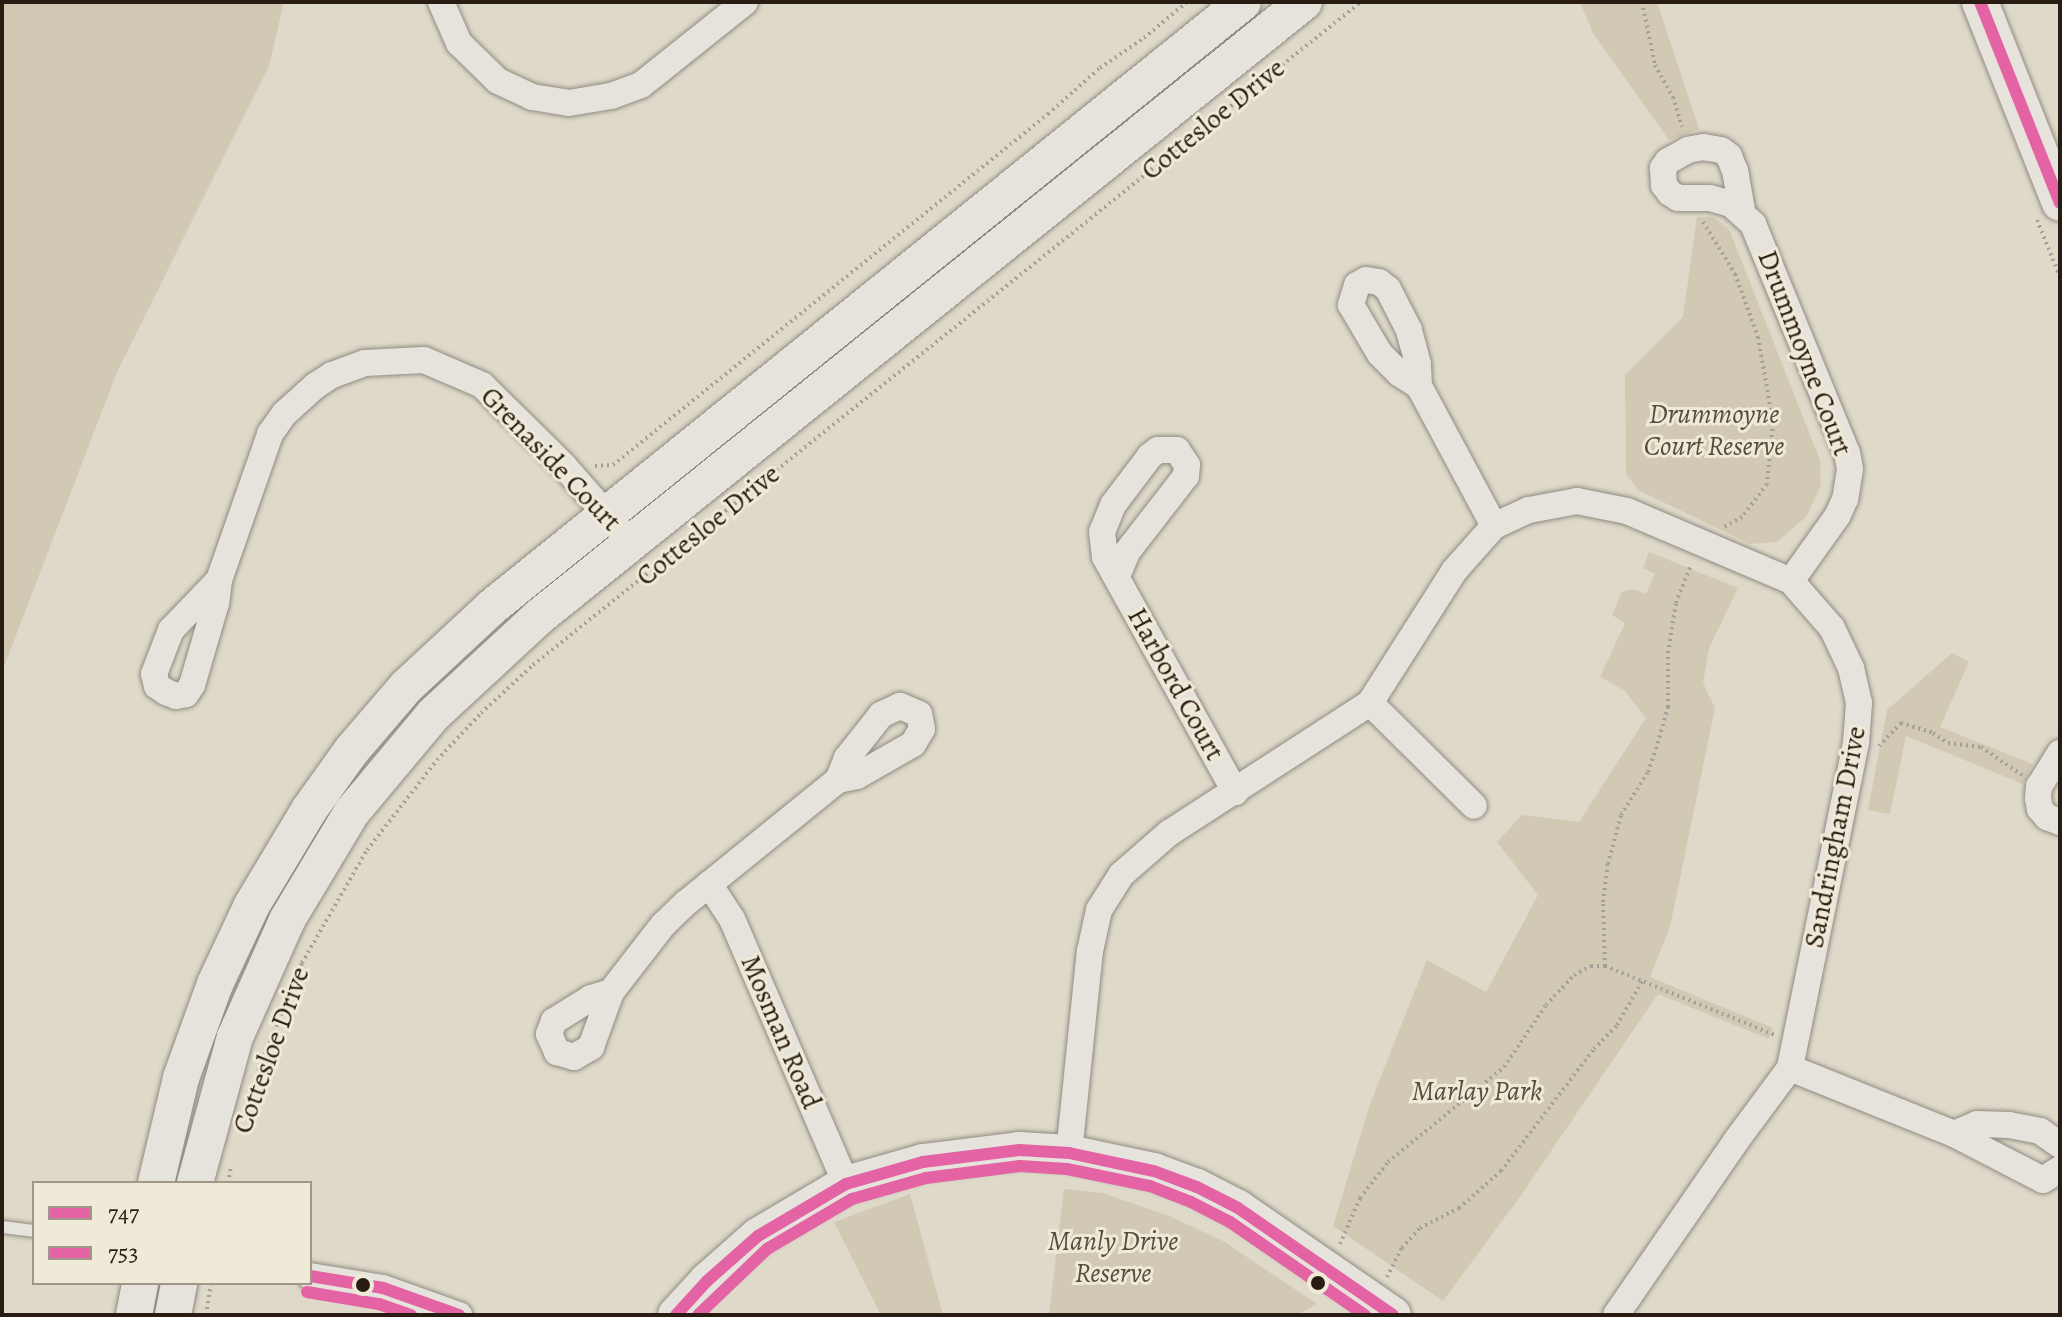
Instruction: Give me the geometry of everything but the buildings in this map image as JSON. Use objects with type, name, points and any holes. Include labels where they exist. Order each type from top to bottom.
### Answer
[{"type":"main road","points":[[156,1181],[181,1078],[215,984],[257,895],[302,821],[352,750],[406,687],[482,616],[606,514],[1243,2]]},
{"type":"main road","name":"Cottesloe Drive","points":[[195,1181],[218,1090],[247,1007],[287,920],[335,837],[391,763],[458,688],[540,616],[1304,2]]},
{"type":"main road","points":[[1980,2],[2060,203]]},
{"type":"main road","points":[[676,1315],[707,1281],[758,1236],[846,1184],[923,1162],[1019,1150],[1069,1153],[1154,1171],[1197,1187],[1238,1208],[1393,1315]]},
{"type":"main road","points":[[134,1315],[140,1285]]},
{"type":"main road","points":[[173,1315],[179,1285]]},
{"type":"street","points":[[441,2],[459,43],[498,81],[532,97],[569,103],[611,96],[641,85],[745,2]]},
{"type":"street","name":"Drummoyne Court","points":[[1688,150],[1711,147],[1729,156],[1740,190],[1742,210],[1772,263],[1847,453],[1850,469],[1845,499],[1838,515],[1791,581]]},
{"type":"street","points":[[1688,150],[1668,161],[1662,175],[1664,185],[1678,198],[1699,198],[1731,204],[1742,210]]},
{"type":"street","name":"Grenaside Court","points":[[219,580],[270,434],[284,414],[315,386],[365,363],[424,360],[482,385],[631,544]]},
{"type":"street","points":[[1419,386],[1494,526]]},
{"type":"street","name":"Sandringham Drive","points":[[1069,1153],[1090,951],[1099,910],[1121,875],[1169,833],[1370,703],[1454,571],[1494,526],[1529,510],[1577,501],[1627,511],[1702,540],[1791,581],[1832,628],[1851,668],[1859,703],[1853,761],[1793,1056],[1616,1315]]},
{"type":"street","name":"Harbord Court","points":[[1117,576],[1235,792]]},
{"type":"street","points":[[1370,703],[1474,806]]},
{"type":"street","points":[[2060,753],[2039,786],[2040,809],[2047,817],[2060,822]]},
{"type":"street","points":[[611,992],[663,925],[838,780]]},
{"type":"street","name":"Mosman Road","points":[[709,884],[732,919],[846,1184]]},
{"type":"street","points":[[1793,1056],[2043,1180],[2060,1169]]},
{"type":"street","points":[[1954,1134],[1977,1124],[2009,1125],[2040,1131],[2060,1145]]},
{"type":"street","points":[[312,1276],[383,1288],[459,1315]]},
{"type":"lane","points":[[2,1227],[32,1231]]},
{"type":"path","points":[[590,468],[613,465],[1048,114],[1086,79],[1187,2]]},
{"type":"path","name":"Cottesloe Drive","points":[[257,1072],[302,963],[367,850],[437,760],[481,713],[546,655],[1361,2]]},
{"type":"path","points":[[1642,2],[1655,65],[1673,97],[1688,150]]},
{"type":"path","points":[[1605,966],[1603,902],[1608,864],[1621,815],[1648,772],[1668,707],[1668,653],[1676,603],[1702,540],[1742,517],[1767,484],[1773,423],[1758,337],[1735,274],[1706,229],[1699,198]]},
{"type":"path","points":[[1853,761],[1874,752],[1901,723],[1933,733],[1948,743],[1981,747],[2039,786]]},
{"type":"path","points":[[1340,1244],[1360,1198],[1388,1162],[1504,1067],[1546,1005],[1574,975],[1591,966],[1605,966],[1643,980],[1793,1056]]},
{"type":"path","points":[[1387,1277],[1402,1248],[1420,1228],[1459,1208],[1501,1171],[1594,1049],[1617,1025],[1643,980]]},
{"type":"path","name":"Cottesloe Drive","points":[[228,1181],[232,1161]]},
{"type":"path","points":[[206,1315],[211,1285]]},
{"type":"green space","points":[[2,2],[284,2],[269,66],[117,372],[2,672]]},
{"type":"green space","points":[[1580,2],[1657,2],[1699,129],[1669,140],[1593,33]]},
{"type":"green space","name":"Drummoyne Court Reserve","points":[[1697,217],[1713,217],[1729,229],[1820,460],[1821,485],[1806,517],[1777,542],[1750,544],[1638,490],[1626,474],[1625,375],[1683,317]]},
{"type":"green space","name":"Marlay Park","points":[[1649,552],[1738,588],[1709,648],[1703,683],[1715,708],[1670,927],[1650,977],[1773,1028],[1769,1039],[1658,994],[1519,1198],[1443,1301],[1333,1226],[1370,1104],[1427,960],[1486,992],[1538,895],[1497,842],[1522,815],[1579,822],[1646,718],[1624,690],[1600,677],[1625,623],[1612,615],[1622,592],[1634,589],[1646,594],[1655,574],[1643,568]]},
{"type":"green space","points":[[1952,653],[1969,662],[1940,727],[2033,764],[2023,784],[1906,736],[1890,814],[1868,810],[1887,710]]},
{"type":"green space","name":"Manly Drive Reserve","points":[[1064,1189],[1103,1193],[1169,1216],[1223,1241],[1317,1304],[1297,1315],[1049,1315]]},
{"type":"green space","points":[[910,1194],[943,1315],[881,1315],[834,1222]]},
{"type":"transit line","name":"747","points":[[1980,2],[2060,203]]},
{"type":"transit line","name":"747","points":[[676,1315],[707,1281],[758,1236],[846,1184],[923,1162],[1019,1150],[1069,1153],[1154,1171],[1197,1187],[1238,1208],[1393,1315]]},
{"type":"transit line","name":"753","points":[[698,1315],[767,1249],[852,1199],[926,1178],[1020,1166],[1067,1169],[1150,1186],[1191,1202],[1230,1222],[1365,1315]]},
{"type":"transit line","name":"747","points":[[312,1276],[383,1288],[459,1315]]},
{"type":"transit line","name":"753","points":[[307,1292],[379,1304],[411,1315]]}]
